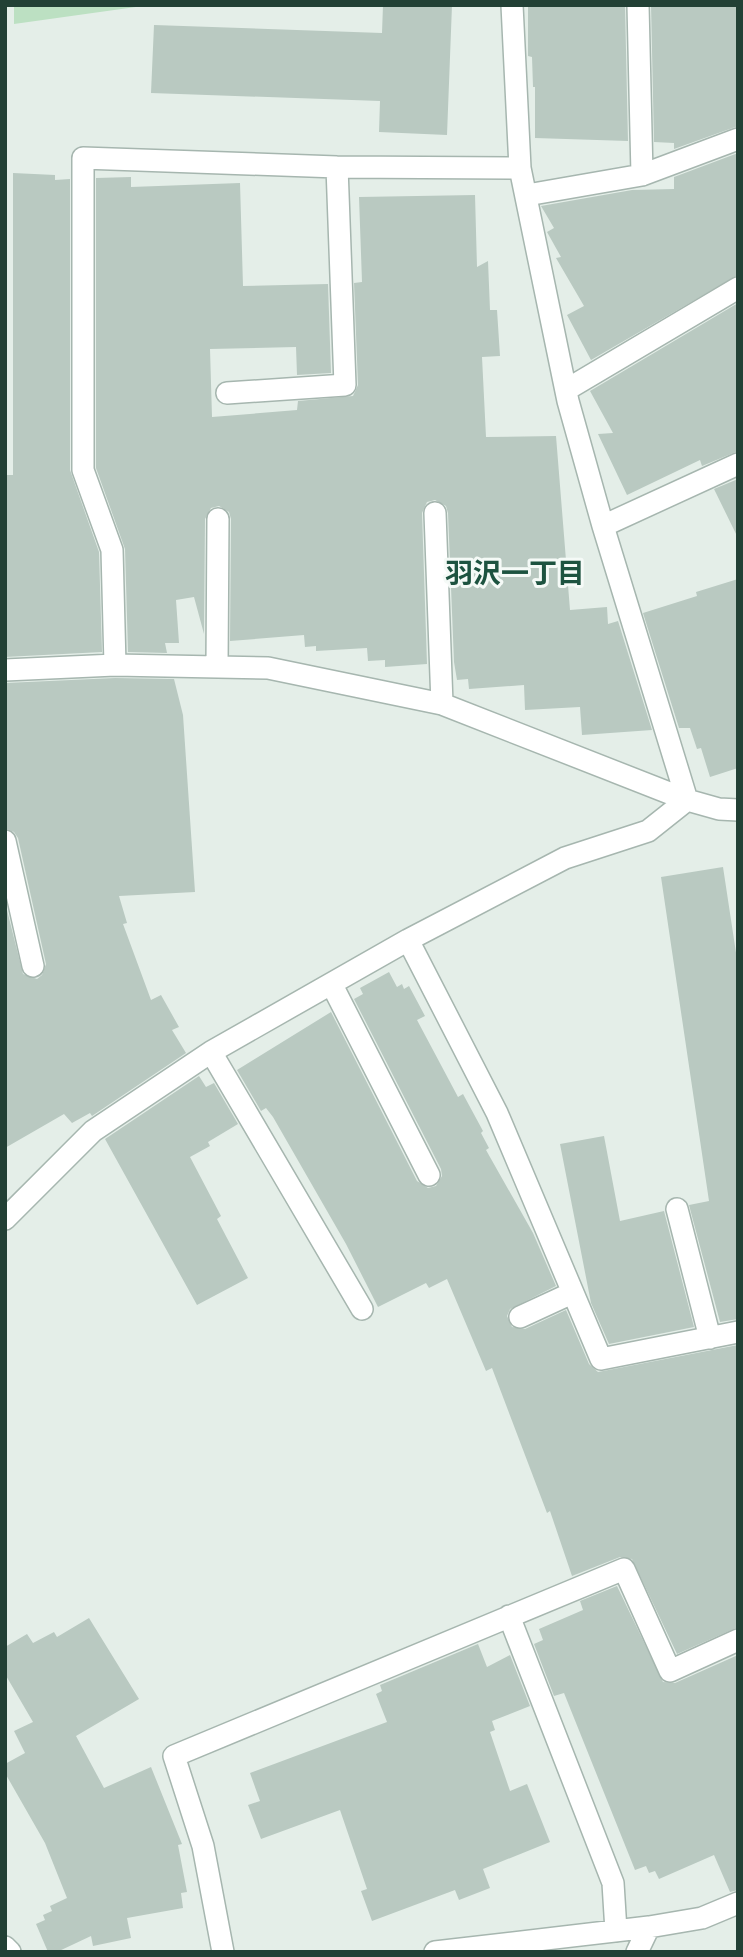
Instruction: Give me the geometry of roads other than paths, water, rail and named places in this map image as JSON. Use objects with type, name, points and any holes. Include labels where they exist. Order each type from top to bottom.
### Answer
[{"type":"street","points":[[512,5],[520,168],[566,390],[603,526],[687,800]]},
{"type":"street","points":[[638,5],[642,174]]},
{"type":"street","points":[[527,195],[642,174],[738,139]]},
{"type":"street","points":[[114,665],[112,550],[83,470],[83,158],[337,167],[520,168]]},
{"type":"street","points":[[228,393],[345,385],[337,167]]},
{"type":"street","points":[[566,390],[738,288]]},
{"type":"street","points":[[603,526],[738,464]]},
{"type":"street","points":[[435,513],[442,704]]},
{"type":"street","points":[[217,665],[218,519]]},
{"type":"street","points":[[5,670],[114,665],[268,668],[442,704],[687,800],[719,809],[738,810]]},
{"type":"street","points":[[5,1219],[93,1131],[211,1052],[408,940],[565,858],[648,831],[687,800]]},
{"type":"street","points":[[5,841],[33,966]]},
{"type":"street","points":[[408,940],[497,1113],[601,1359],[738,1332]]},
{"type":"street","points":[[332,985],[429,1175]]},
{"type":"street","points":[[211,1052],[362,1309]]},
{"type":"street","points":[[677,1209],[710,1338]]},
{"type":"street","points":[[520,1317],[572,1293]]},
{"type":"street","points":[[223,1952],[203,1846],[174,1756],[624,1569],[670,1671],[738,1640]]},
{"type":"street","points":[[509,1616],[613,1883],[616,1931]]},
{"type":"street","points":[[435,1952],[649,1927],[702,1918],[738,1903]]},
{"type":"street","points":[[637,1952],[649,1927]]},
{"type":"street","points":[[5,1947],[10,1952]]},
{"type":"district","name":"羽沢一丁目","points":[[515,573]]}]
